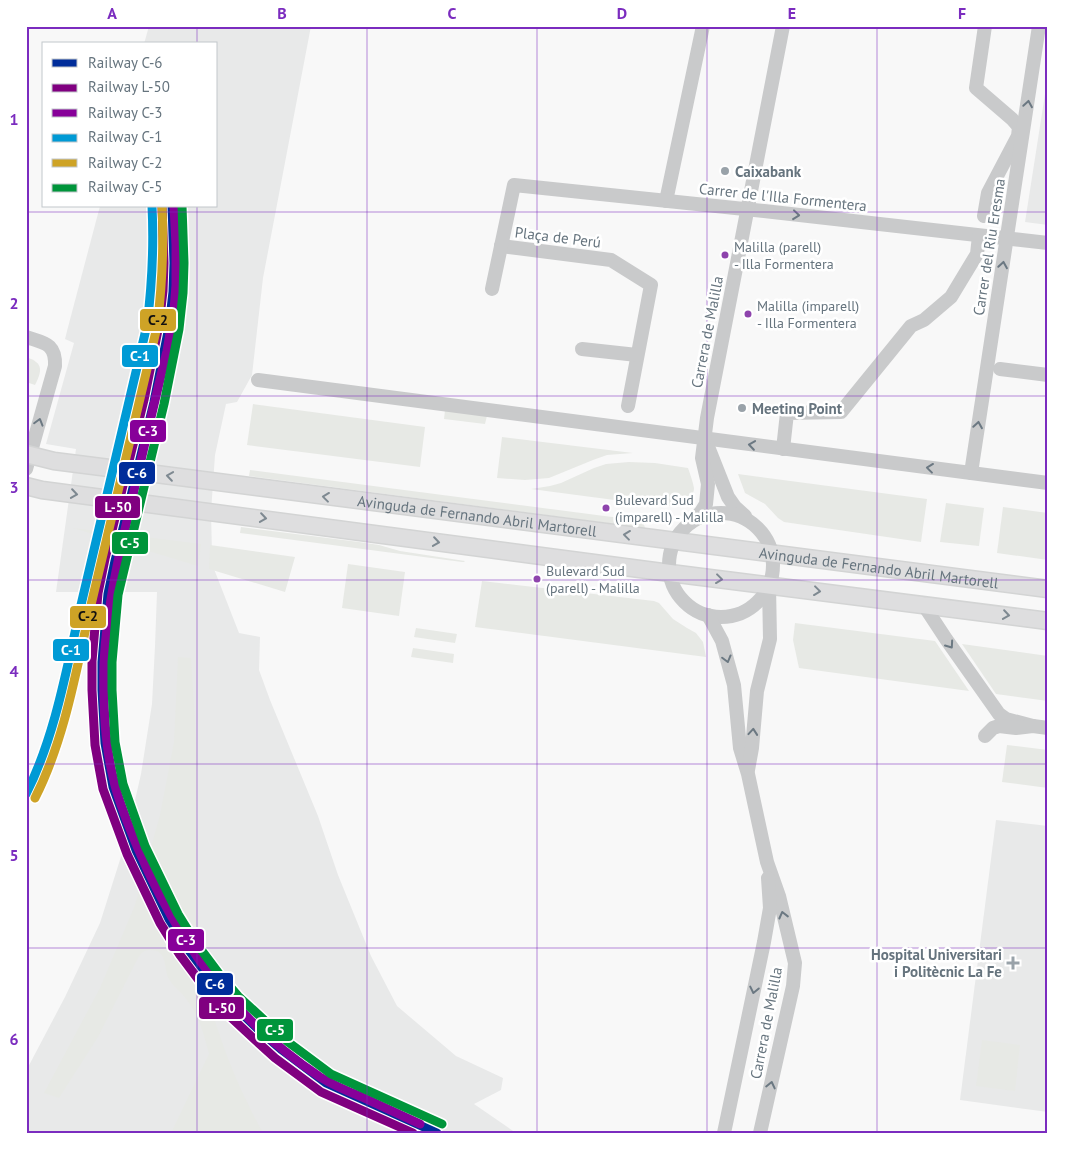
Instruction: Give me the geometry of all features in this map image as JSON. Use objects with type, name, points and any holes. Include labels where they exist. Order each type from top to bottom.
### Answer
[{"type":"main road","name":"Avinguda de Fernando Abril Martorell","points":[[26,454],[54,461],[216,483],[1048,589]]},
{"type":"main road","name":"Avinguda de Fernando Abril Martorell","points":[[26,486],[42,490],[670,574],[1048,621]]},
{"type":"street","points":[[666,201],[703,26]]},
{"type":"street","name":"Carrera de Malilla","points":[[675,541],[706,504],[708,484],[702,458],[707,418],[783,26]]},
{"type":"street","points":[[984,216],[988,193],[1018,136],[1019,127],[976,88],[985,26]]},
{"type":"street","name":"Carrer del Riu Eresma","points":[[970,473],[1039,26]]},
{"type":"street","name":"Carrer de l'Illa Formentera","points":[[502,246],[514,185],[1048,243]]},
{"type":"street","points":[[783,449],[787,413],[841,412],[911,326],[924,320],[951,297],[977,254],[979,236]]},
{"type":"street","points":[[492,289],[502,246]]},
{"type":"street","name":"Plaça de Perú","points":[[502,246],[611,260],[651,285],[628,406]]},
{"type":"street","points":[[26,337],[47,344],[53,352],[55,366],[26,469]]},
{"type":"street","points":[[582,348],[638,356]]},
{"type":"street","points":[[1000,369],[1048,375]]},
{"type":"street","points":[[258,380],[1048,483]]},
{"type":"street","name":"Carrera de Malilla","points":[[705,438],[728,497],[734,507],[763,533],[769,543],[774,565],[769,586],[770,639],[757,691],[748,774]]},
{"type":"street","points":[[690,523],[700,517],[717,513],[738,515],[750,522]]},
{"type":"street","points":[[675,541],[670,557],[670,574],[676,589],[686,602],[700,612],[708,615],[726,616],[744,611],[759,601],[769,586]]},
{"type":"street","points":[[923,604],[946,640],[999,714],[1006,719],[1048,728]]},
{"type":"street","name":"Carrera de Malilla","points":[[708,615],[722,641],[734,685],[740,748],[748,774],[767,862],[779,896],[795,963],[793,986],[760,1133]]},
{"type":"street","points":[[985,736],[993,728],[999,726],[1016,728],[1033,726]]},
{"type":"street","name":"Carrera de Malilla","points":[[724,1133],[770,908],[767,862]]},
{"type":"shaded area","points":[[149,26],[311,26],[263,278],[252,375],[237,402],[226,404],[215,455],[211,512],[214,569],[239,633],[260,637],[259,670],[270,700],[318,816],[338,875],[371,956],[397,1006],[456,1056],[503,1078],[501,1090],[474,1104],[516,1133],[26,1133],[26,1071],[65,997],[100,923],[125,844],[141,774],[152,704],[155,646],[157,592],[56,592],[76,449],[46,444],[74,343],[65,339],[99,208],[218,208],[218,42],[145,42]]},
{"type":"shaded area","points":[[1048,75],[1048,225],[1025,222]]},
{"type":"shaded area","points":[[26,357],[36,362],[40,368],[35,385],[26,382]]},
{"type":"shaded area","points":[[253,404],[425,427],[420,467],[247,445]]},
{"type":"shaded area","points":[[445,410],[487,416],[485,424],[444,419]]},
{"type":"shaded area","points":[[502,437],[633,453],[607,455],[549,478],[525,480],[497,478]]},
{"type":"shaded area","points":[[629,462],[655,463],[688,468],[694,486],[693,493],[686,501],[676,505],[660,506],[531,489],[561,483],[606,464]]},
{"type":"shaded area","points":[[250,470],[643,521],[645,528],[249,476]]},
{"type":"shaded area","points":[[738,474],[927,499],[921,542],[784,522],[765,504],[745,493]]},
{"type":"shaded area","points":[[946,503],[984,508],[979,546],[940,542]]},
{"type":"shaded area","points":[[1003,507],[1048,513],[1048,560],[997,553]]},
{"type":"shaded area","points":[[241,527],[379,545],[400,551],[465,561],[240,533]]},
{"type":"shaded area","points":[[73,528],[201,544],[198,566]]},
{"type":"shaded area","points":[[210,545],[295,557],[285,592],[209,569]]},
{"type":"shaded area","points":[[348,564],[405,572],[399,616],[342,608]]},
{"type":"shaded area","points":[[482,581],[654,601],[659,603],[673,619],[696,633],[703,642],[706,657],[475,627]]},
{"type":"shaded area","points":[[795,623],[935,641],[969,691],[799,668],[793,640]]},
{"type":"shaded area","points":[[416,628],[457,634],[455,643],[414,637]]},
{"type":"shaded area","points":[[962,644],[1048,656],[1048,701],[996,694]]},
{"type":"shaded area","points":[[413,648],[454,654],[453,663],[411,657]]},
{"type":"shaded area","points":[[178,657],[191,658],[197,761],[197,895],[204,975],[215,1021],[224,1048],[239,1085],[263,1133],[171,1133],[209,1054],[195,1012],[185,997],[171,982],[167,975],[163,957],[156,951],[146,951],[139,956],[98,1037],[59,1098],[44,1093],[100,988],[135,905],[160,815],[174,742]]},
{"type":"shaded area","points":[[1007,745],[1048,750],[1048,788],[1002,782]]},
{"type":"shaded area","name":"Hospital Universitari i Politècnic La Fe","points":[[996,820],[1048,826],[1048,1112],[960,1100]]},
{"type":"shaded area","points":[[982,1040],[1020,1045],[1015,1091],[976,1086]]},
{"type":"rail line","name":"C-1","points":[[26,794],[45,749],[59,701],[147,325],[152,266],[152,208]]},
{"type":"rail line","name":"L-50","points":[[162,208],[164,263],[159,325],[144,400],[98,593],[92,661],[92,690],[95,745],[103,789],[127,854],[160,923],[180,955],[223,1010],[275,1058],[321,1092],[413,1133]]},
{"type":"rail line","name":"C-2","points":[[35,798],[54,753],[68,706],[157,327],[162,267],[162,208]]},
{"type":"rail line","name":"C-6","points":[[172,208],[174,263],[169,327],[154,402],[108,594],[102,662],[102,690],[105,743],[113,787],[136,850],[169,919],[188,949],[231,1003],[282,1050],[326,1083],[437,1133]]},
{"type":"rail line","name":"C-3","points":[[174,208],[176,285],[174,310],[167,351],[119,557],[106,641],[104,662],[105,720],[115,786],[137,846],[170,914],[211,976],[235,1004],[289,1055],[320,1077],[420,1124]]},
{"type":"rail line","name":"C-5","points":[[182,208],[184,263],[179,329],[164,404],[118,595],[112,662],[112,690],[115,742],[123,784],[145,846],[178,914],[196,943],[238,996],[288,1042],[331,1074],[442,1124]]},
{"type":"place","name":"Caixabank","points":[[725,171]]},
{"type":"place","name":"Malilla (parell) - Illa Formentera","points":[[725,255]]},
{"type":"place","name":"Malilla (imparell) - Illa Formentera","points":[[748,314]]},
{"type":"place","name":"Meeting Point","points":[[742,408]]},
{"type":"place","name":"Bulevard Sud (imparell) - Malilla","points":[[606,508]]},
{"type":"place","name":"Bulevard Sud (parell) - Malilla","points":[[537,579]]},
{"type":"place","name":"Hospital Universitari i Politècnic La Fe","points":[[1013,963]]}]
